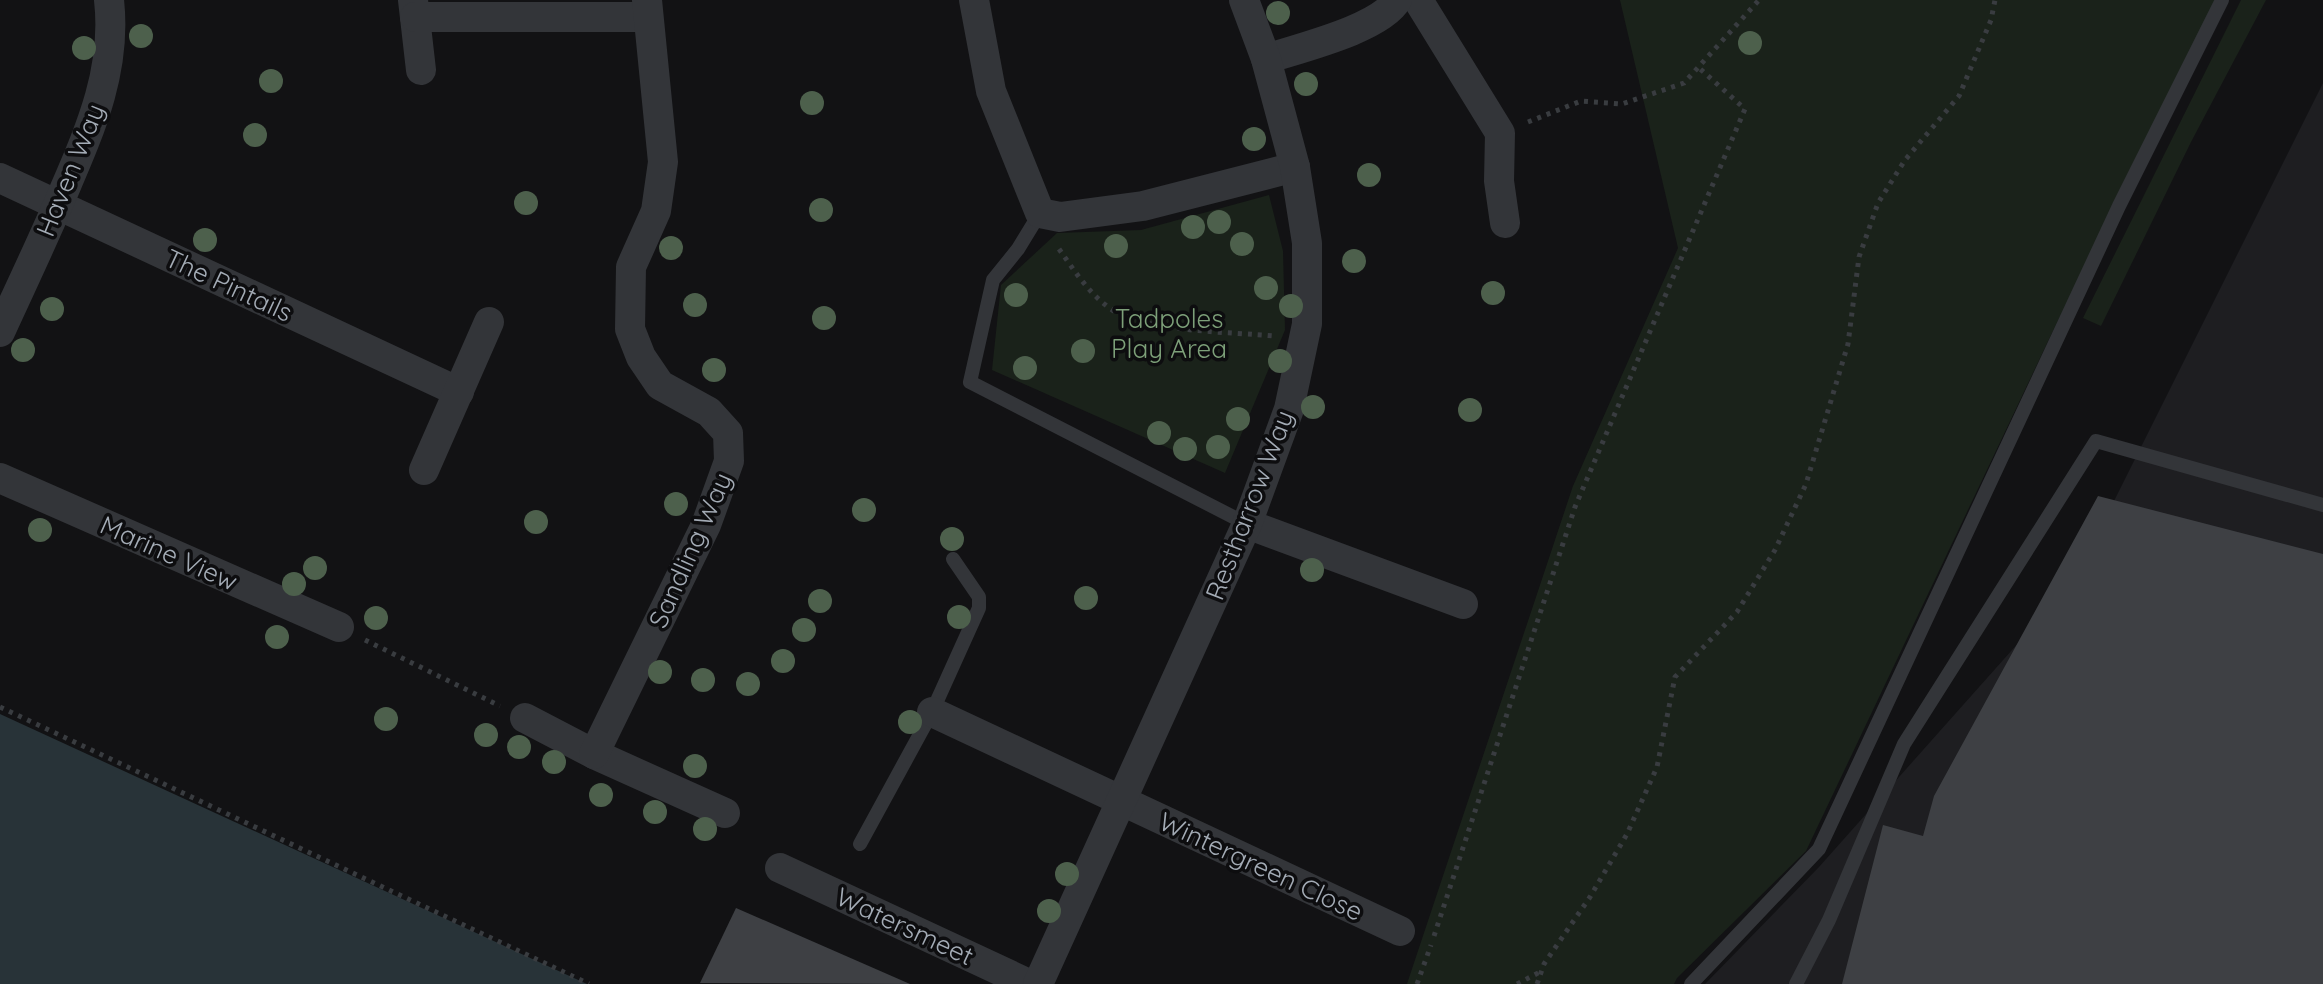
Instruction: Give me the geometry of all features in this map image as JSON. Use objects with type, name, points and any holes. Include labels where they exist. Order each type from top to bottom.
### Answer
[{"type":"street","name":"Haven Way","points":[[0,332],[94,122],[107,73],[112,26],[109,0]]},
{"type":"street","points":[[974,0],[991,91],[1040,213],[1060,217],[1143,206],[1295,167]]},
{"type":"street","name":"Restharrow Way","points":[[1038,984],[1247,524],[1289,409],[1304,339],[1307,324],[1307,243],[1295,167],[1266,59],[1244,0]]},
{"type":"street","points":[[1266,59],[1369,24],[1392,8],[1397,0]]},
{"type":"street","points":[[1418,0],[1500,133],[1499,181],[1505,223]]},
{"type":"street","points":[[421,70],[414,9],[648,8]]},
{"type":"street","name":"Sandling Way","points":[[594,754],[706,525],[729,461],[728,433],[709,412],[660,385],[641,357],[630,329],[631,267],[656,211],[663,162],[648,8]]},
{"type":"street","name":"The Pintails","points":[[0,178],[459,392]]},
{"type":"street","points":[[424,470],[489,322]]},
{"type":"street","name":"Marine View","points":[[0,478],[339,627]]},
{"type":"street","points":[[1247,524],[1463,604]]},
{"type":"street","name":"Wintergreen Close","points":[[932,712],[1400,931]]},
{"type":"street","points":[[525,718],[594,754],[725,813]]},
{"type":"street","name":"Watersmeet","points":[[780,868],[1029,984]]},
{"type":"lane","points":[[1691,984],[1819,849],[2113,220],[2222,0]]},
{"type":"lane","points":[[1040,213],[1018,249],[993,280],[970,382],[1247,524]]},
{"type":"lane","points":[[1796,984],[1829,920],[1904,744],[2096,441],[2323,505]]},
{"type":"lane","points":[[860,844],[932,712],[979,608],[979,597],[953,559]]},
{"type":"path","points":[[1500,133],[1581,101],[1622,104],[1684,83],[1759,0]]},
{"type":"path","points":[[1537,984],[1541,971],[1627,834],[1657,767],[1675,677],[1737,612],[1775,550],[1806,484],[1843,358],[1859,257],[1878,203],[1905,160],[1959,96],[1991,20],[1995,0]]},
{"type":"path","points":[[1417,984],[1575,507],[1745,109],[1698,67]]},
{"type":"path","points":[[1040,213],[1051,239],[1087,287],[1112,310],[1131,318],[1172,327],[1304,339]]},
{"type":"path","points":[[339,627],[525,718]]},
{"type":"path","points":[[0,707],[589,984]]},
{"type":"path","points":[[1517,984],[1541,971]]},
{"type":"shaded area","points":[[2323,83],[2323,984],[1705,984],[1819,867],[2075,579]]},
{"type":"shaded area","points":[[0,714],[587,984],[0,984]]},
{"type":"green space","points":[[1620,0],[2215,0],[2051,335],[1806,851],[1674,984],[1407,984],[1573,486],[1678,248]]},
{"type":"green space","points":[[2241,0],[2266,0],[2191,142],[2101,326],[2083,318]]},
{"type":"green space","name":"Tadpoles Play Area","points":[[1269,195],[1283,251],[1285,330],[1225,473],[992,370],[1001,285],[1057,233],[1141,230]]},
{"type":"building","points":[[2098,496],[2323,554],[2323,984],[1842,984],[1883,825],[1923,836],[1934,796]]},
{"type":"building","points":[[736,908],[910,984],[700,983]]}]
